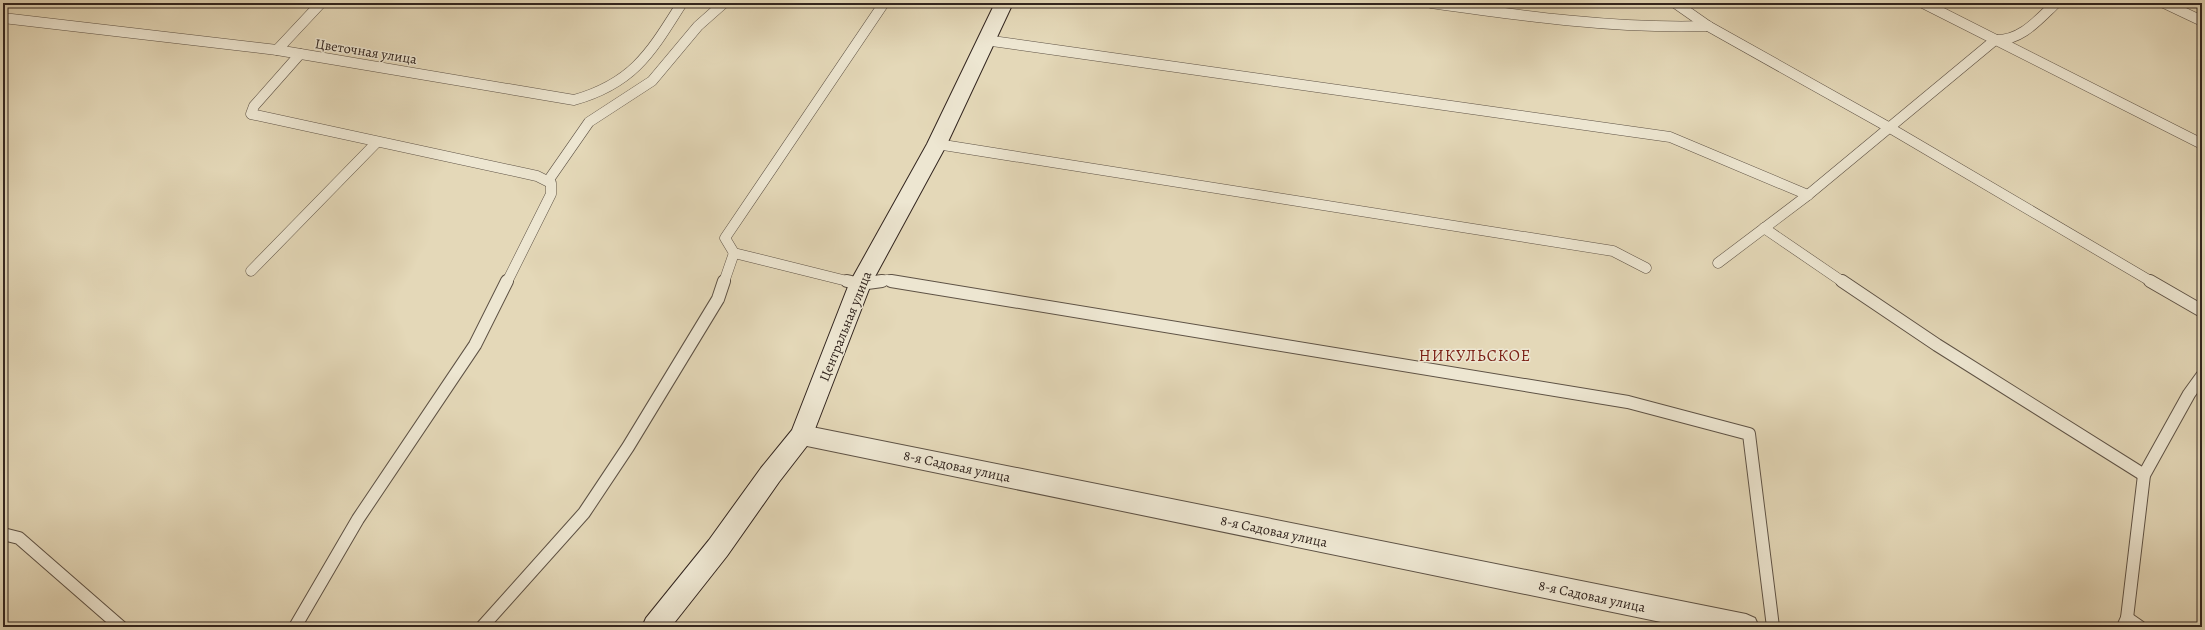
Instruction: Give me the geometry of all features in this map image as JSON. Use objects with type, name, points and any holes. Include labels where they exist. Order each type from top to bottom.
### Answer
[{"type":"street","name":"Центральная улица","points":[[655,627],[718,548],[770,475],[802,435],[860,284],[937,144],[985,40],[1004,3]]},
{"type":"street","name":"8-я Садовая улица","points":[[802,435],[1746,627]]},
{"type":"lane","points":[[277,50],[321,3]]},
{"type":"lane","name":"Цветочная улица","points":[[3,18],[277,50],[574,100],[596,96],[626,78],[652,50],[682,3]]},
{"type":"lane","points":[[548,181],[589,122],[600,113],[640,91],[652,81],[698,26],[724,3]]},
{"type":"lane","points":[[884,3],[725,238],[734,254],[860,284],[887,280],[1628,402],[1749,434],[1773,627]]},
{"type":"lane","points":[[1431,3],[1551,19],[1674,28],[1708,26]]},
{"type":"lane","points":[[1675,3],[1708,26],[1890,128],[2202,311]]},
{"type":"lane","points":[[1923,3],[2202,144]]},
{"type":"lane","points":[[1995,40],[2004,42],[2014,39],[2056,3]]},
{"type":"lane","points":[[2164,3],[2202,21]]},
{"type":"lane","points":[[985,40],[1670,137],[1808,195]]},
{"type":"lane","points":[[1718,263],[1808,195],[1995,40]]},
{"type":"lane","points":[[295,627],[358,518],[475,345],[551,194],[551,183],[537,176],[251,114],[254,106],[300,54]]},
{"type":"lane","points":[[251,271],[377,142]]},
{"type":"lane","points":[[937,144],[1614,251],[1646,268]]},
{"type":"lane","points":[[1764,228],[1938,345],[2144,475]]},
{"type":"lane","points":[[482,627],[584,513],[628,447],[718,299],[734,254]]},
{"type":"lane","points":[[2140,627],[2125,622],[2144,475],[2189,394],[2202,376]]},
{"type":"lane","points":[[3,534],[19,538],[121,627]]},
{"type":"district","name":"НИКУЛЬСКОЕ","points":[[1475,355]]}]
